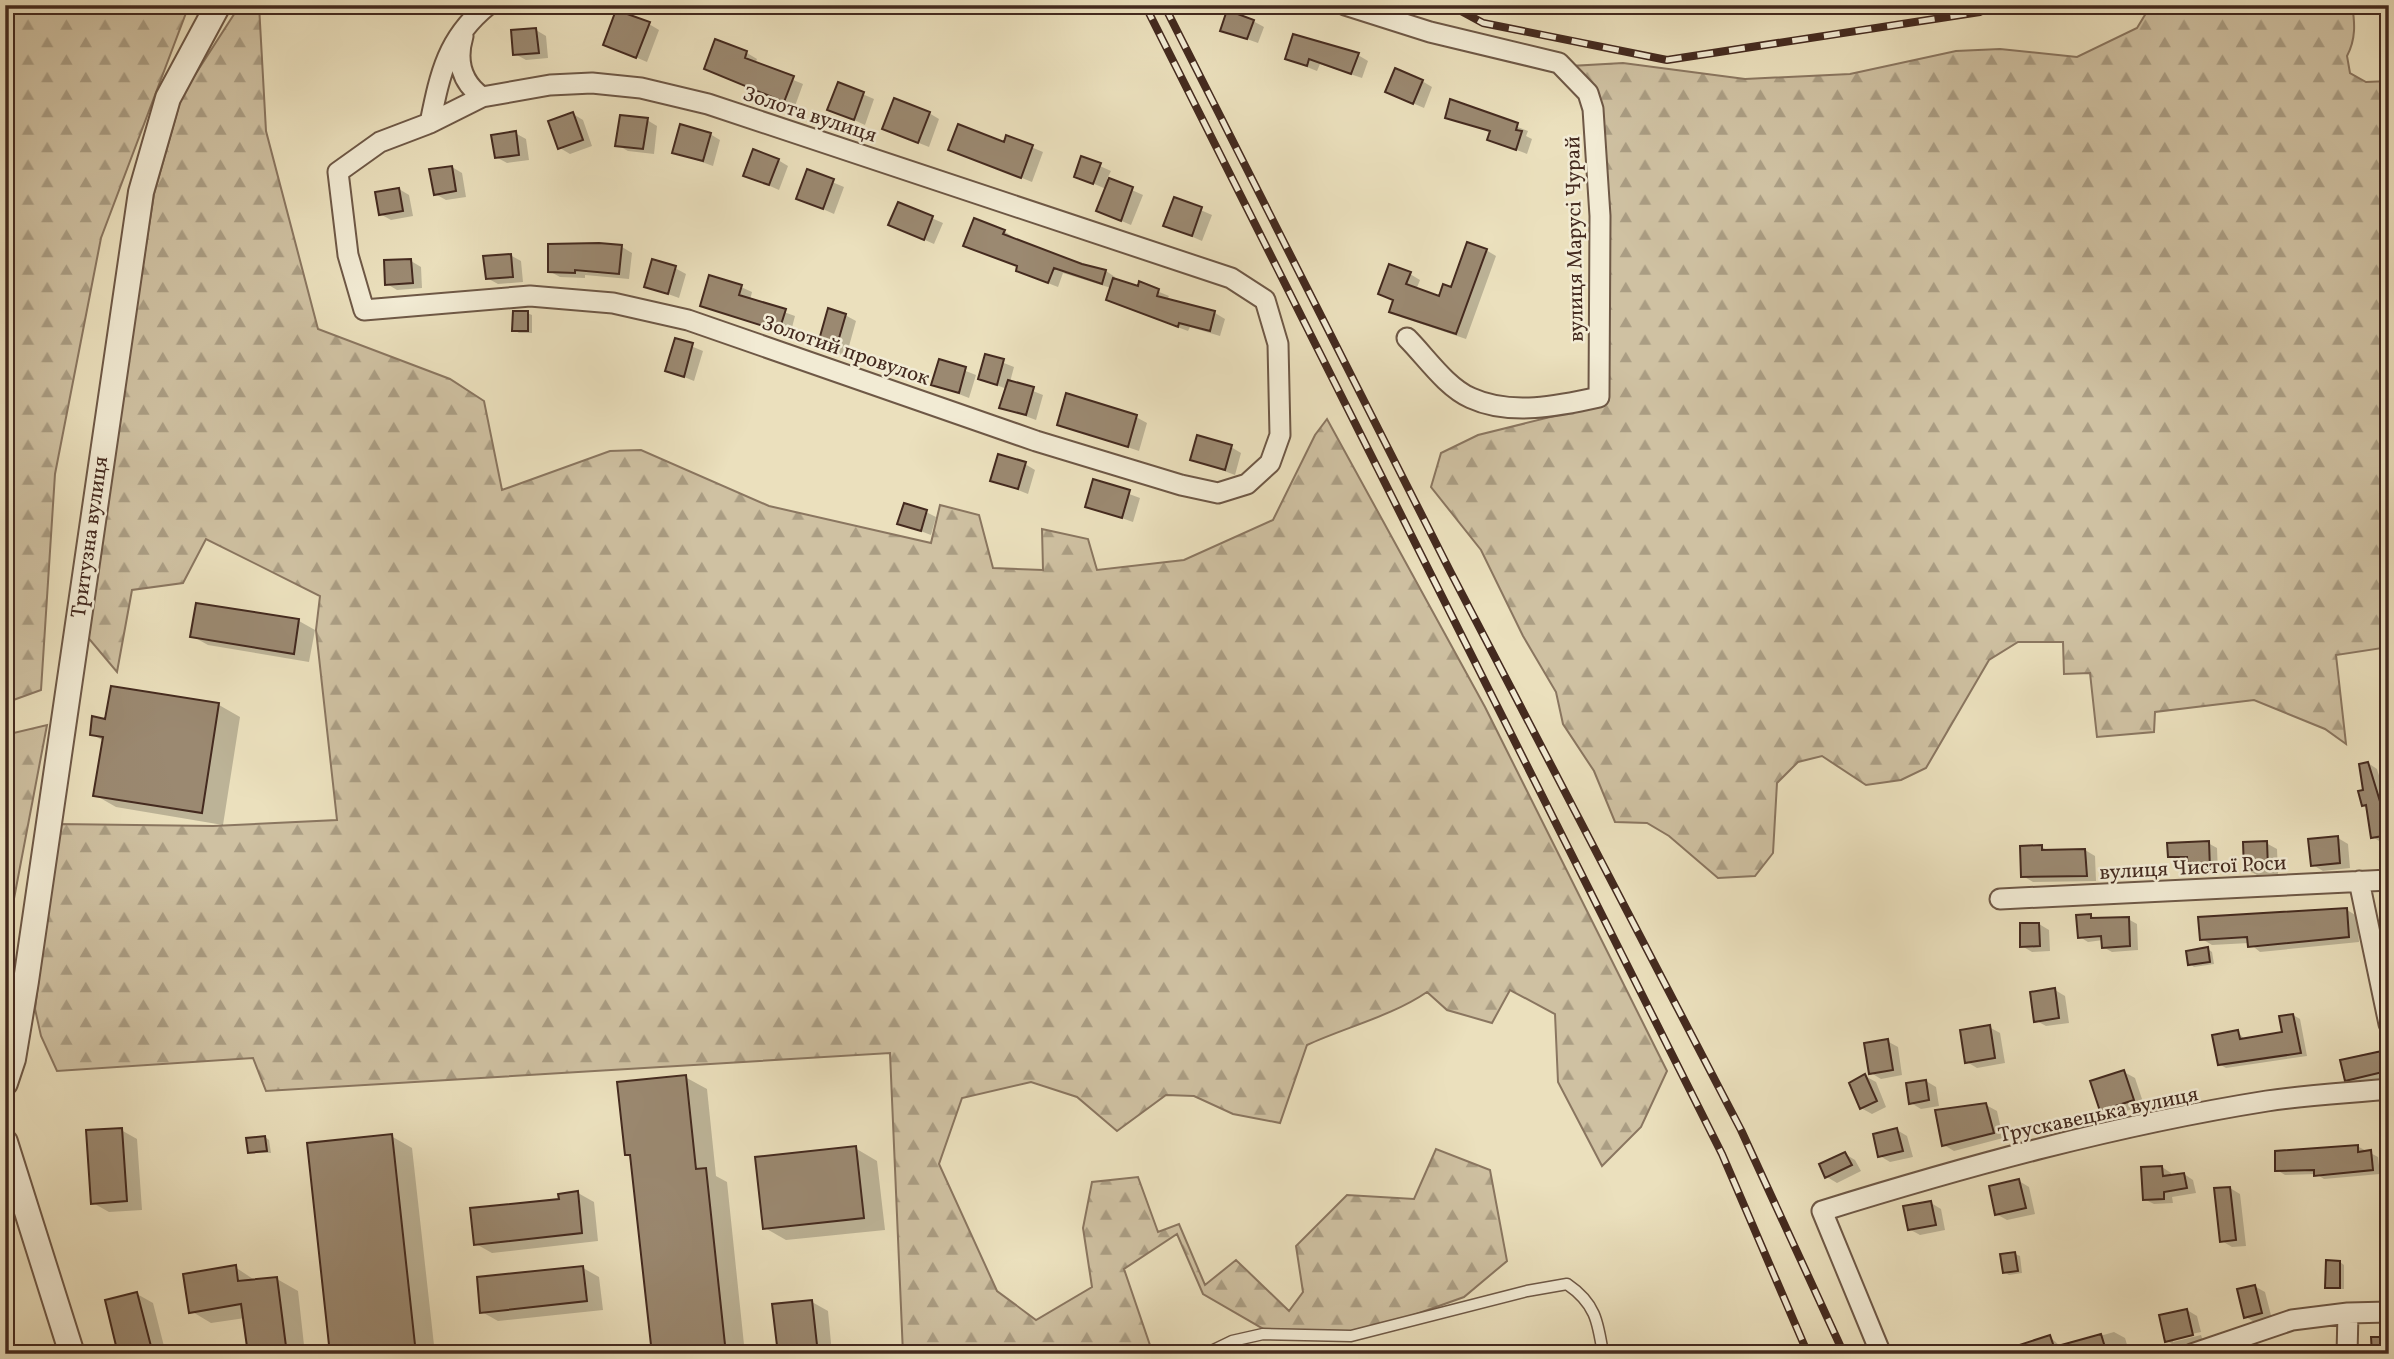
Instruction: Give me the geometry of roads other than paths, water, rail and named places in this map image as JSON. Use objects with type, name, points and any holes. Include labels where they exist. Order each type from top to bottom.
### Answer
[{"type":"street","name":"Тритузна вулиця","points":[[5,1083],[13,1059],[26,981],[141,192],[168,98],[218,5]]},
{"type":"street","points":[[430,123],[442,66],[468,21],[488,5]]},
{"type":"street","name":"вулиця Марусі Чурай","points":[[1345,5],[1430,33],[1559,64],[1588,93],[1593,109],[1601,215],[1599,397],[1543,409],[1480,401],[1458,390],[1407,338]]},
{"type":"street","points":[[468,21],[459,49],[461,72],[471,89],[482,97]]},
{"type":"street","name":"Золота вулиця","points":[[338,172],[380,142],[430,123],[482,97],[550,85],[592,83],[640,88],[708,104],[1231,278],[1265,300]]},
{"type":"street","name":"Золотий провулок","points":[[338,172],[348,255],[364,310],[530,296],[613,303],[700,324],[1036,441],[1181,485],[1218,493],[1247,484],[1270,463],[1280,435],[1278,344],[1265,300]]},
{"type":"street","name":"вулиця Чистої Роси","points":[[2000,899],[2389,880]]},
{"type":"street","points":[[2359,881],[2389,1024]]},
{"type":"street","name":"Трускавецька вулиця","points":[[1881,1354],[1822,1211],[1973,1164],[2139,1128],[2267,1101],[2389,1089]]},
{"type":"street","points":[[5,1142],[72,1354]]},
{"type":"street","points":[[2192,1354],[2291,1320],[2348,1312],[2389,1312]]},
{"type":"street","points":[[2347,1354],[2348,1312]]},
{"type":"lane","points":[[1205,1354],[1232,1341],[1264,1335],[1351,1336],[1527,1291],[1567,1284],[1586,1297],[1600,1331],[1603,1354]]},
{"type":"railway","points":[[1145,5],[1722,1154],[1808,1354]]},
{"type":"railway","points":[[1164,5],[1450,571],[1741,1130],[1844,1354]]},
{"type":"railway","points":[[1450,5],[1483,23],[1667,60],[1980,12],[1995,5]]}]
